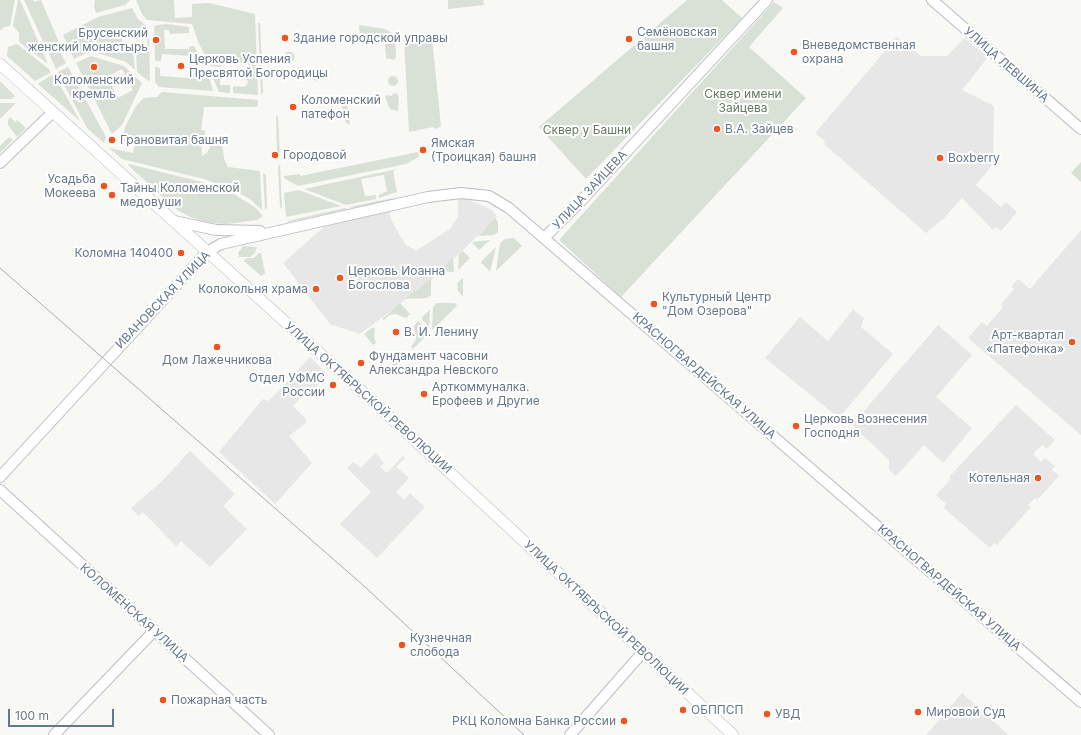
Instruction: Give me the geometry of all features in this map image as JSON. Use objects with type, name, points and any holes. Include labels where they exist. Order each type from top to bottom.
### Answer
[{"type":"main road","name":"УЛИЦА ОКТЯБРЬСКОЙ РЕВОЛЮЦИИ","points":[[0,64],[52,113],[377,405],[733,735]]},
{"type":"street","name":"УЛИЦА ЗАЙЦЕВА","points":[[544,238],[767,0]]},
{"type":"street","name":"УЛИЦА ЛЕВШИНА","points":[[932,0],[1081,129]]},
{"type":"street","points":[[0,163],[52,113]]},
{"type":"street","name":"КРАСНОГВАРДЕЙСКАЯ УЛИЦА","points":[[276,231],[428,197],[461,193],[489,196],[509,208],[1081,702]]},
{"type":"street","points":[[174,221],[216,230],[276,231]]},
{"type":"street","name":"ИВАНОВСКАЯ УЛИЦА","points":[[0,477],[207,252],[221,244],[276,231]]},
{"type":"street","name":"КОЛОМЕНСКАЯ УЛИЦА","points":[[0,490],[269,735]]},
{"type":"street","points":[[54,735],[154,631]]},
{"type":"street","points":[[570,735],[643,652]]},
{"type":"shaded area","points":[[897,37],[921,56],[947,56],[964,38],[988,57],[962,90],[994,106],[993,164],[976,185],[1001,207],[1006,202],[1017,212],[1001,231],[996,227],[993,230],[962,198],[942,220],[926,233],[824,144],[825,141],[817,135],[816,132]]},
{"type":"shaded area","points":[[458,195],[492,210],[497,217],[435,277],[360,334],[330,324],[283,263],[325,226],[389,210],[391,220],[405,244],[416,251],[450,229],[458,217]]},
{"type":"shaded area","points":[[1081,230],[1081,435],[968,338],[982,322],[987,326],[1003,307],[1001,304],[1014,289],[1012,286],[1018,279],[1030,289]]},
{"type":"shaded area","points":[[853,310],[864,318],[861,327],[893,354],[839,418],[765,358],[800,317],[828,341]]},
{"type":"shaded area","points":[[938,325],[972,355],[936,397],[972,428],[943,463],[924,445],[896,476],[889,470],[889,460],[852,425]]},
{"type":"shaded area","points":[[310,357],[328,375],[312,391],[306,391],[293,406],[306,419],[306,423],[289,436],[312,463],[275,504],[219,452],[263,399],[269,401]]},
{"type":"shaded area","points":[[1016,405],[1055,440],[1047,449],[1042,445],[1033,454],[1041,462],[1045,458],[1055,466],[1052,470],[1059,476],[1037,500],[1035,498],[1028,505],[1031,507],[997,545],[994,543],[990,548],[944,508],[946,504],[936,495],[951,479],[949,477]]},
{"type":"shaded area","points":[[190,451],[235,494],[223,506],[247,529],[210,567],[181,541],[176,546],[143,512],[138,516],[131,508],[162,481]]},
{"type":"shaded area","points":[[375,453],[384,463],[380,467],[387,473],[403,456],[405,458],[396,467],[409,478],[396,492],[404,500],[410,493],[425,507],[377,558],[340,524],[371,492],[347,468],[353,462],[361,468]]},
{"type":"shaded area","points":[[962,693],[1009,735],[926,735]]},
{"type":"green space","points":[[0,0],[15,0],[10,26],[4,27],[0,31]]},
{"type":"green space","points":[[18,0],[20,0],[48,64],[19,42],[19,32],[13,26]]},
{"type":"green space","points":[[24,0],[33,0],[34,2],[41,0],[61,47],[58,48],[66,63],[56,69]]},
{"type":"green space","points":[[95,0],[130,0],[125,5],[96,13],[94,7]]},
{"type":"green space","points":[[136,0],[174,0],[175,18],[192,17],[192,4],[209,3],[255,14],[258,95],[233,93],[233,86],[244,87],[247,85],[248,81],[245,79],[249,76],[249,72],[245,70],[249,68],[248,64],[221,61],[221,67],[211,66],[199,44],[192,24],[147,20],[142,14]]},
{"type":"green space","points":[[448,0],[483,0],[484,5],[448,9]]},
{"type":"green space","name":"Сквер у Башни","points":[[687,0],[722,0],[742,18],[586,179],[539,127]]},
{"type":"green space","name":"Сквер имени Зайцева","points":[[774,2],[783,8],[749,47],[806,98],[621,297],[559,240]]},
{"type":"green space","points":[[132,8],[138,19],[149,28],[150,81],[137,72],[136,51],[148,50],[147,34],[137,35],[137,30],[132,30],[132,35],[122,35],[122,51],[133,51],[135,70],[126,62],[91,51],[74,59],[63,35],[98,17]]},
{"type":"green space","points":[[258,23],[260,23],[263,93],[261,95]]},
{"type":"green space","points":[[167,24],[189,27],[189,33],[170,34],[169,30],[164,30],[165,49],[189,49],[190,46],[194,46],[204,64],[190,61],[190,56],[162,54],[161,61],[155,61],[154,27],[156,25]]},
{"type":"green space","points":[[359,25],[385,29],[395,35],[396,57],[394,60],[386,58],[385,42],[381,36],[360,36]]},
{"type":"green space","points":[[445,34],[445,36],[432,38],[441,126],[436,129],[433,127],[409,132],[404,40],[408,37]]},
{"type":"green space","points":[[17,44],[50,70],[50,73],[35,81],[7,56],[8,47]]},
{"type":"green space","points":[[287,52],[291,52],[293,53],[293,61],[287,62],[284,59],[284,55]]},
{"type":"green space","points":[[91,56],[124,66],[142,83],[122,125],[112,134],[76,63]],"holes":[[[122,69],[133,90],[118,98],[107,77]]]},
{"type":"green space","points":[[68,67],[106,137],[104,143],[87,128],[60,77],[58,72]]},
{"type":"green space","points":[[155,67],[160,68],[160,76],[188,78],[189,74],[201,74],[207,69],[213,91],[159,87],[155,82]]},
{"type":"green space","points":[[316,73],[320,73],[322,77],[320,81],[316,81],[314,79],[314,75]]},
{"type":"green space","points":[[51,75],[56,78],[80,121],[38,84]]},
{"type":"green space","points":[[391,76],[395,76],[397,77],[397,85],[391,86],[388,83],[388,79]]},
{"type":"green space","points":[[213,78],[220,78],[220,85],[230,85],[230,93],[219,92]]},
{"type":"green space","points":[[0,81],[15,96],[12,99],[0,99]]},
{"type":"green space","points":[[162,92],[258,100],[258,105],[256,107],[204,107],[201,130],[205,130],[205,135],[201,135],[202,156],[207,153],[211,145],[220,144],[228,167],[260,171],[262,210],[250,199],[231,189],[204,179],[122,159],[109,148],[133,153],[135,145],[120,141],[123,137],[125,127],[136,106],[144,98],[157,97]]},
{"type":"green space","points":[[394,93],[398,94],[399,98],[398,111],[390,109],[385,97],[387,95],[391,96]]},
{"type":"green space","points":[[344,101],[348,108],[350,124],[346,123],[342,109],[342,102]]},
{"type":"green space","points":[[0,103],[16,103],[0,119]]},
{"type":"green space","points":[[278,115],[280,156],[277,154],[276,117]]},
{"type":"green space","points":[[10,117],[15,122],[17,120],[26,128],[17,137],[8,125],[8,120]]},
{"type":"green space","points":[[9,137],[13,140],[0,153],[0,146]]},
{"type":"green space","points":[[418,152],[419,157],[406,164],[298,186],[284,178],[284,176],[300,174],[300,176]]},
{"type":"green space","points":[[1081,162],[1081,182],[1071,173]]},
{"type":"green space","points":[[280,164],[282,209],[280,207],[278,167]]},
{"type":"green space","points":[[128,165],[202,182],[231,192],[256,208],[262,217],[257,220],[227,224],[209,223],[190,217],[177,210]]},
{"type":"green space","points":[[397,169],[393,171],[397,192],[379,198],[379,195],[387,191],[384,175],[361,179],[365,196],[376,195],[376,199],[346,205],[304,189]]},
{"type":"green space","points":[[263,173],[266,175],[267,208],[265,210]]},
{"type":"green space","points":[[299,190],[341,206],[286,217],[284,193]]},
{"type":"green space","points":[[393,198],[392,200],[354,208],[349,207]]},
{"type":"green space","points":[[345,208],[349,209],[289,222],[287,221]]},
{"type":"green space","points":[[495,218],[498,222],[498,232],[494,235],[478,236]]},
{"type":"green space","points":[[514,238],[522,246],[496,271],[500,243],[505,239]]},
{"type":"green space","points":[[490,240],[479,250],[472,242]]},
{"type":"green space","points":[[243,246],[257,247],[255,253],[250,257],[239,257],[238,253]]},
{"type":"green space","points":[[496,247],[490,272],[481,262]]},
{"type":"green space","points":[[463,251],[470,258],[458,270],[459,254]]},
{"type":"green space","points":[[261,253],[265,273],[261,276],[244,261],[246,258],[254,258]]},
{"type":"green space","points":[[453,258],[454,272],[439,271]]},
{"type":"green space","points":[[463,278],[463,297],[458,291],[457,283]]},
{"type":"green space","points":[[431,279],[431,295],[427,298],[405,299]]},
{"type":"green space","points":[[400,303],[410,314],[406,318],[396,314],[389,315],[384,320],[382,319]]},
{"type":"green space","points":[[437,303],[455,303],[457,306],[432,330],[433,307]]},
{"type":"green space","points":[[430,310],[429,327],[421,318]]},
{"type":"green space","points":[[418,321],[429,333],[413,349],[411,347],[416,340],[414,326]]},
{"type":"green space","points":[[373,327],[375,329],[374,337],[376,343],[373,345],[364,334]]},
{"type":"green space","points":[[388,354],[391,357],[402,357],[403,359],[394,367],[386,357]]},
{"type":"tram line","points":[[0,268],[364,586],[524,735]]},
{"type":"place","name":"Здание городской управы","points":[[285,38]]},
{"type":"place","name":"Семёновская башня","points":[[629,39]]},
{"type":"place","name":"Брусенский женский монастырь","points":[[156,40]]},
{"type":"place","name":"Вневедомственная охрана","points":[[794,52]]},
{"type":"place","name":"Церковь Успения Пресвятой Богородицы","points":[[181,66]]},
{"type":"place","name":"Коломенский кремль","points":[[94,67]]},
{"type":"place","name":"Коломенский патефон","points":[[293,107]]},
{"type":"place","name":"В.А. Зайцев","points":[[717,129]]},
{"type":"place","name":"Грановитая башня","points":[[112,140]]},
{"type":"place","name":"Ямская (Троицкая) башня","points":[[423,150]]},
{"type":"place","name":"Городовой","points":[[275,155]]},
{"type":"place","name":"Boxberry","points":[[940,158]]},
{"type":"place","name":"Усадьба Мокеева","points":[[104,186]]},
{"type":"place","name":"Тайны Коломенской медовуши","points":[[112,195]]},
{"type":"place","name":"Коломна 140400","points":[[181,253]]},
{"type":"place","name":"Церковь Иоанна Богослова","points":[[340,278]]},
{"type":"place","name":"Колокольня храма","points":[[316,289]]},
{"type":"place","name":"Культурный Центр \"Дом Озерова\"","points":[[654,304]]},
{"type":"place","name":"В. И. Ленину","points":[[396,332]]},
{"type":"place","name":"Арт-квартал «Патефонка»","points":[[1072,342]]},
{"type":"place","name":"Дом Лажечникова","points":[[217,347]]},
{"type":"place","name":"Фундамент часовни Александра Невского","points":[[361,363]]},
{"type":"place","name":"Отдел УФМС России","points":[[333,385]]},
{"type":"place","name":"Арткоммуналка. Ерофеев и Другие","points":[[424,394]]},
{"type":"place","name":"Церковь Вознесения Господня","points":[[796,426]]},
{"type":"place","name":"Котельная","points":[[1038,478]]},
{"type":"place","name":"Кузнечная слобода","points":[[402,645]]},
{"type":"place","name":"Пожарная часть","points":[[163,700]]},
{"type":"place","name":"ОБППСП","points":[[683,710]]},
{"type":"place","name":"Мировой Суд","points":[[918,712]]},
{"type":"place","name":"УВД","points":[[767,714]]},
{"type":"place","name":"РКЦ Коломна Банка России","points":[[624,721]]}]
